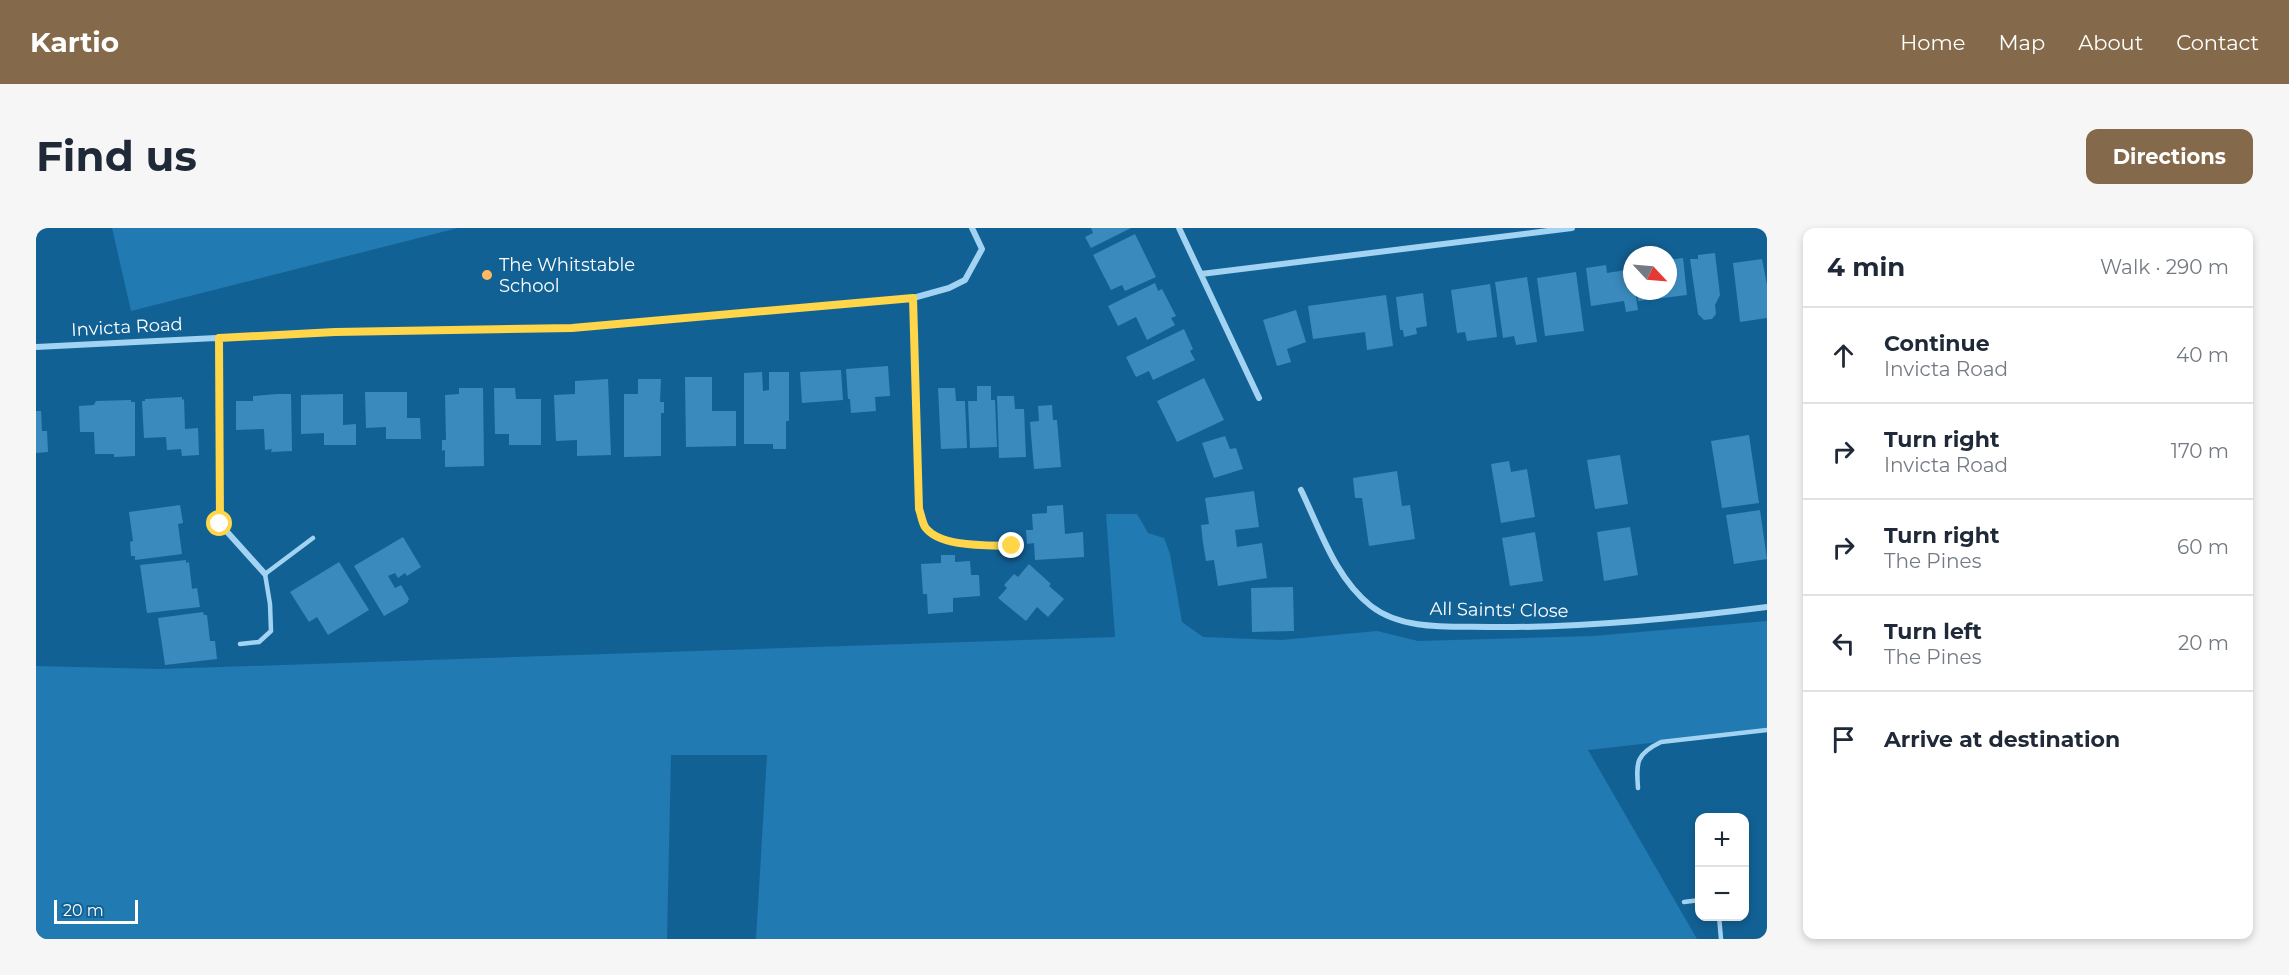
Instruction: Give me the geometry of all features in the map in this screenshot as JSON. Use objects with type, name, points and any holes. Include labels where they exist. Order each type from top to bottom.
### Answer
[{"type":"street","name":"Invicta Road","points":[[36,347],[335,332],[572,328],[913,298],[949,288],[965,280],[982,249],[972,228]]},
{"type":"street","points":[[1179,228],[1259,398]]},
{"type":"street","points":[[1201,274],[1572,228]]},
{"type":"street","points":[[913,298],[919,509],[926,528],[955,543],[1012,546]]},
{"type":"street","points":[[219,338],[220,524],[265,574]]},
{"type":"street","name":"All Saints' Close","points":[[1301,490],[1348,583],[1371,606],[1386,615],[1406,622],[1430,626],[1606,625],[1767,607]]},
{"type":"lane","points":[[240,644],[259,642],[271,631],[270,604],[265,574],[313,538]]},
{"type":"lane","points":[[1638,789],[1636,767],[1639,757],[1651,747],[1662,742],[1767,730]]},
{"type":"lane","points":[[1684,902],[1695,901]]},
{"type":"lane","points":[[1719,921],[1721,939]]},
{"type":"shaded area","points":[[112,228],[458,228],[131,311]]},
{"type":"shaded area","points":[[1106,514],[1137,514],[1148,533],[1164,538],[1170,554],[1182,622],[1203,637],[1281,640],[1377,631],[1418,641],[1593,636],[1767,621],[1767,730],[1588,750],[1697,939],[756,939],[767,755],[671,755],[667,939],[36,939],[36,666],[161,669],[1115,637]]},
{"type":"building","points":[[1091,228],[1131,228],[1091,248],[1085,237],[1093,233]]},
{"type":"building","points":[[1135,234],[1156,277],[1125,291],[1122,285],[1111,290],[1093,255]]},
{"type":"building","points":[[1715,253],[1720,295],[1715,305],[1716,314],[1712,319],[1704,320],[1698,314],[1690,259],[1698,259],[1698,255]]},
{"type":"building","points":[[1683,258],[1687,295],[1677,296],[1677,259]]},
{"type":"building","points":[[1762,259],[1767,285],[1767,318],[1740,322],[1733,263]]},
{"type":"building","points":[[1606,265],[1607,273],[1623,270],[1623,300],[1636,300],[1638,310],[1626,312],[1624,301],[1591,306],[1586,268]]},
{"type":"building","points":[[1576,272],[1584,331],[1545,336],[1537,278]]},
{"type":"building","points":[[1527,277],[1537,342],[1516,345],[1514,336],[1503,338],[1495,282]]},
{"type":"building","points":[[1155,283],[1158,291],[1162,289],[1176,316],[1171,318],[1175,325],[1147,340],[1136,317],[1118,326],[1108,306]]},
{"type":"building","points":[[1490,284],[1497,337],[1467,341],[1465,332],[1457,333],[1451,290]]},
{"type":"building","points":[[1423,293],[1427,326],[1416,328],[1417,334],[1404,337],[1403,330],[1400,330],[1396,297]]},
{"type":"building","points":[[1386,295],[1393,346],[1367,350],[1365,332],[1313,339],[1308,306]]},
{"type":"building","points":[[1296,310],[1306,342],[1287,349],[1291,362],[1277,366],[1263,320]]},
{"type":"building","points":[[1184,329],[1195,360],[1153,380],[1149,371],[1136,377],[1126,357]]},
{"type":"building","points":[[888,366],[890,396],[875,397],[876,411],[851,413],[846,369]]},
{"type":"building","points":[[841,370],[843,400],[802,403],[800,372]]},
{"type":"building","points":[[762,372],[763,391],[769,390],[769,372],[789,372],[789,421],[786,421],[786,449],[773,449],[773,444],[744,444],[744,373]]},
{"type":"building","points":[[685,377],[712,377],[712,411],[736,411],[736,446],[686,447]]},
{"type":"building","points":[[1204,378],[1224,420],[1177,442],[1157,401]]},
{"type":"building","points":[[608,379],[611,455],[577,456],[577,440],[556,441],[554,395],[575,394],[575,381]]},
{"type":"building","points":[[638,379],[661,379],[660,402],[664,402],[664,413],[661,413],[661,456],[624,457],[624,394],[638,394]]},
{"type":"building","points":[[977,386],[991,386],[991,400],[995,400],[997,447],[970,448],[968,401],[977,401]]},
{"type":"building","points":[[459,388],[483,388],[484,466],[445,467],[445,450],[442,451],[442,440],[446,440],[445,395],[459,394]]},
{"type":"building","points":[[494,388],[515,388],[516,399],[541,399],[541,445],[509,445],[509,434],[495,434]]},
{"type":"building","points":[[938,388],[955,388],[956,401],[965,401],[967,448],[941,449]]},
{"type":"building","points":[[365,392],[407,392],[407,418],[420,418],[421,439],[386,439],[386,427],[366,428]]},
{"type":"building","points":[[291,394],[292,451],[265,450],[264,429],[236,430],[236,401],[253,401],[253,396]]},
{"type":"building","points":[[343,394],[343,425],[356,424],[356,445],[324,445],[324,433],[301,434],[301,395]]},
{"type":"building","points":[[997,396],[1014,396],[1015,409],[1024,409],[1026,457],[999,458]]},
{"type":"building","points":[[182,397],[182,400],[184,399],[185,429],[198,428],[199,455],[182,456],[181,449],[167,450],[166,437],[144,438],[142,401]]},
{"type":"building","points":[[131,400],[135,402],[135,456],[114,457],[114,454],[95,454],[94,432],[80,432],[79,406],[94,405],[96,401]]},
{"type":"building","points":[[1052,405],[1053,420],[1057,420],[1061,467],[1034,469],[1030,422],[1039,421],[1038,406]]},
{"type":"building","points":[[36,411],[41,411],[42,431],[47,431],[48,452],[36,453]]},
{"type":"building","points":[[1749,435],[1759,503],[1722,508],[1711,441]]},
{"type":"building","points":[[1225,436],[1230,449],[1236,448],[1243,469],[1214,478],[1202,443]]},
{"type":"building","points":[[1620,455],[1628,504],[1595,509],[1587,460]]},
{"type":"building","points":[[1509,461],[1511,472],[1527,469],[1535,517],[1501,523],[1491,464]]},
{"type":"building","points":[[1397,471],[1402,506],[1410,505],[1415,539],[1369,546],[1362,498],[1355,498],[1353,478]]},
{"type":"building","points":[[1254,491],[1259,527],[1235,530],[1237,547],[1262,543],[1267,578],[1218,586],[1214,560],[1206,561],[1203,543],[1201,525],[1209,524],[1205,498]]},
{"type":"building","points":[[180,505],[183,523],[178,524],[182,554],[135,560],[135,556],[131,556],[130,542],[133,541],[129,512]]},
{"type":"building","points":[[1063,505],[1065,534],[1083,532],[1084,557],[1035,560],[1034,543],[1027,544],[1026,530],[1033,530],[1032,514],[1047,513],[1047,506]]},
{"type":"building","points":[[1760,510],[1767,559],[1734,564],[1726,515]]},
{"type":"building","points":[[1630,527],[1638,575],[1604,581],[1597,532]]},
{"type":"building","points":[[1535,532],[1543,581],[1510,586],[1502,538]]},
{"type":"building","points":[[403,537],[421,567],[407,576],[405,573],[398,578],[395,573],[388,576],[395,588],[401,585],[409,599],[407,603],[384,616],[354,566]]},
{"type":"building","points":[[941,555],[955,555],[955,562],[970,561],[971,575],[979,575],[980,596],[953,598],[953,612],[928,614],[927,594],[923,594],[921,564],[941,563]]},
{"type":"building","points":[[186,560],[186,563],[189,562],[192,589],[197,588],[200,607],[147,613],[140,565]]},
{"type":"building","points":[[339,562],[369,610],[328,635],[317,617],[309,622],[290,592]]},
{"type":"building","points":[[1029,564],[1064,599],[1048,617],[1037,607],[1026,621],[998,598],[1007,588],[1004,585],[1014,574],[1018,577]]},
{"type":"building","points":[[1293,587],[1294,631],[1252,632],[1251,588]]},
{"type":"building","points":[[203,612],[207,615],[210,641],[215,641],[217,659],[165,665],[158,618]]},
{"type":"place","name":"The Whitstable School","points":[[487,275]]},
{"type":"route","points":[[220,524],[219,338],[335,332],[572,328],[913,298],[919,509],[926,528],[955,543],[1012,546]]}]
